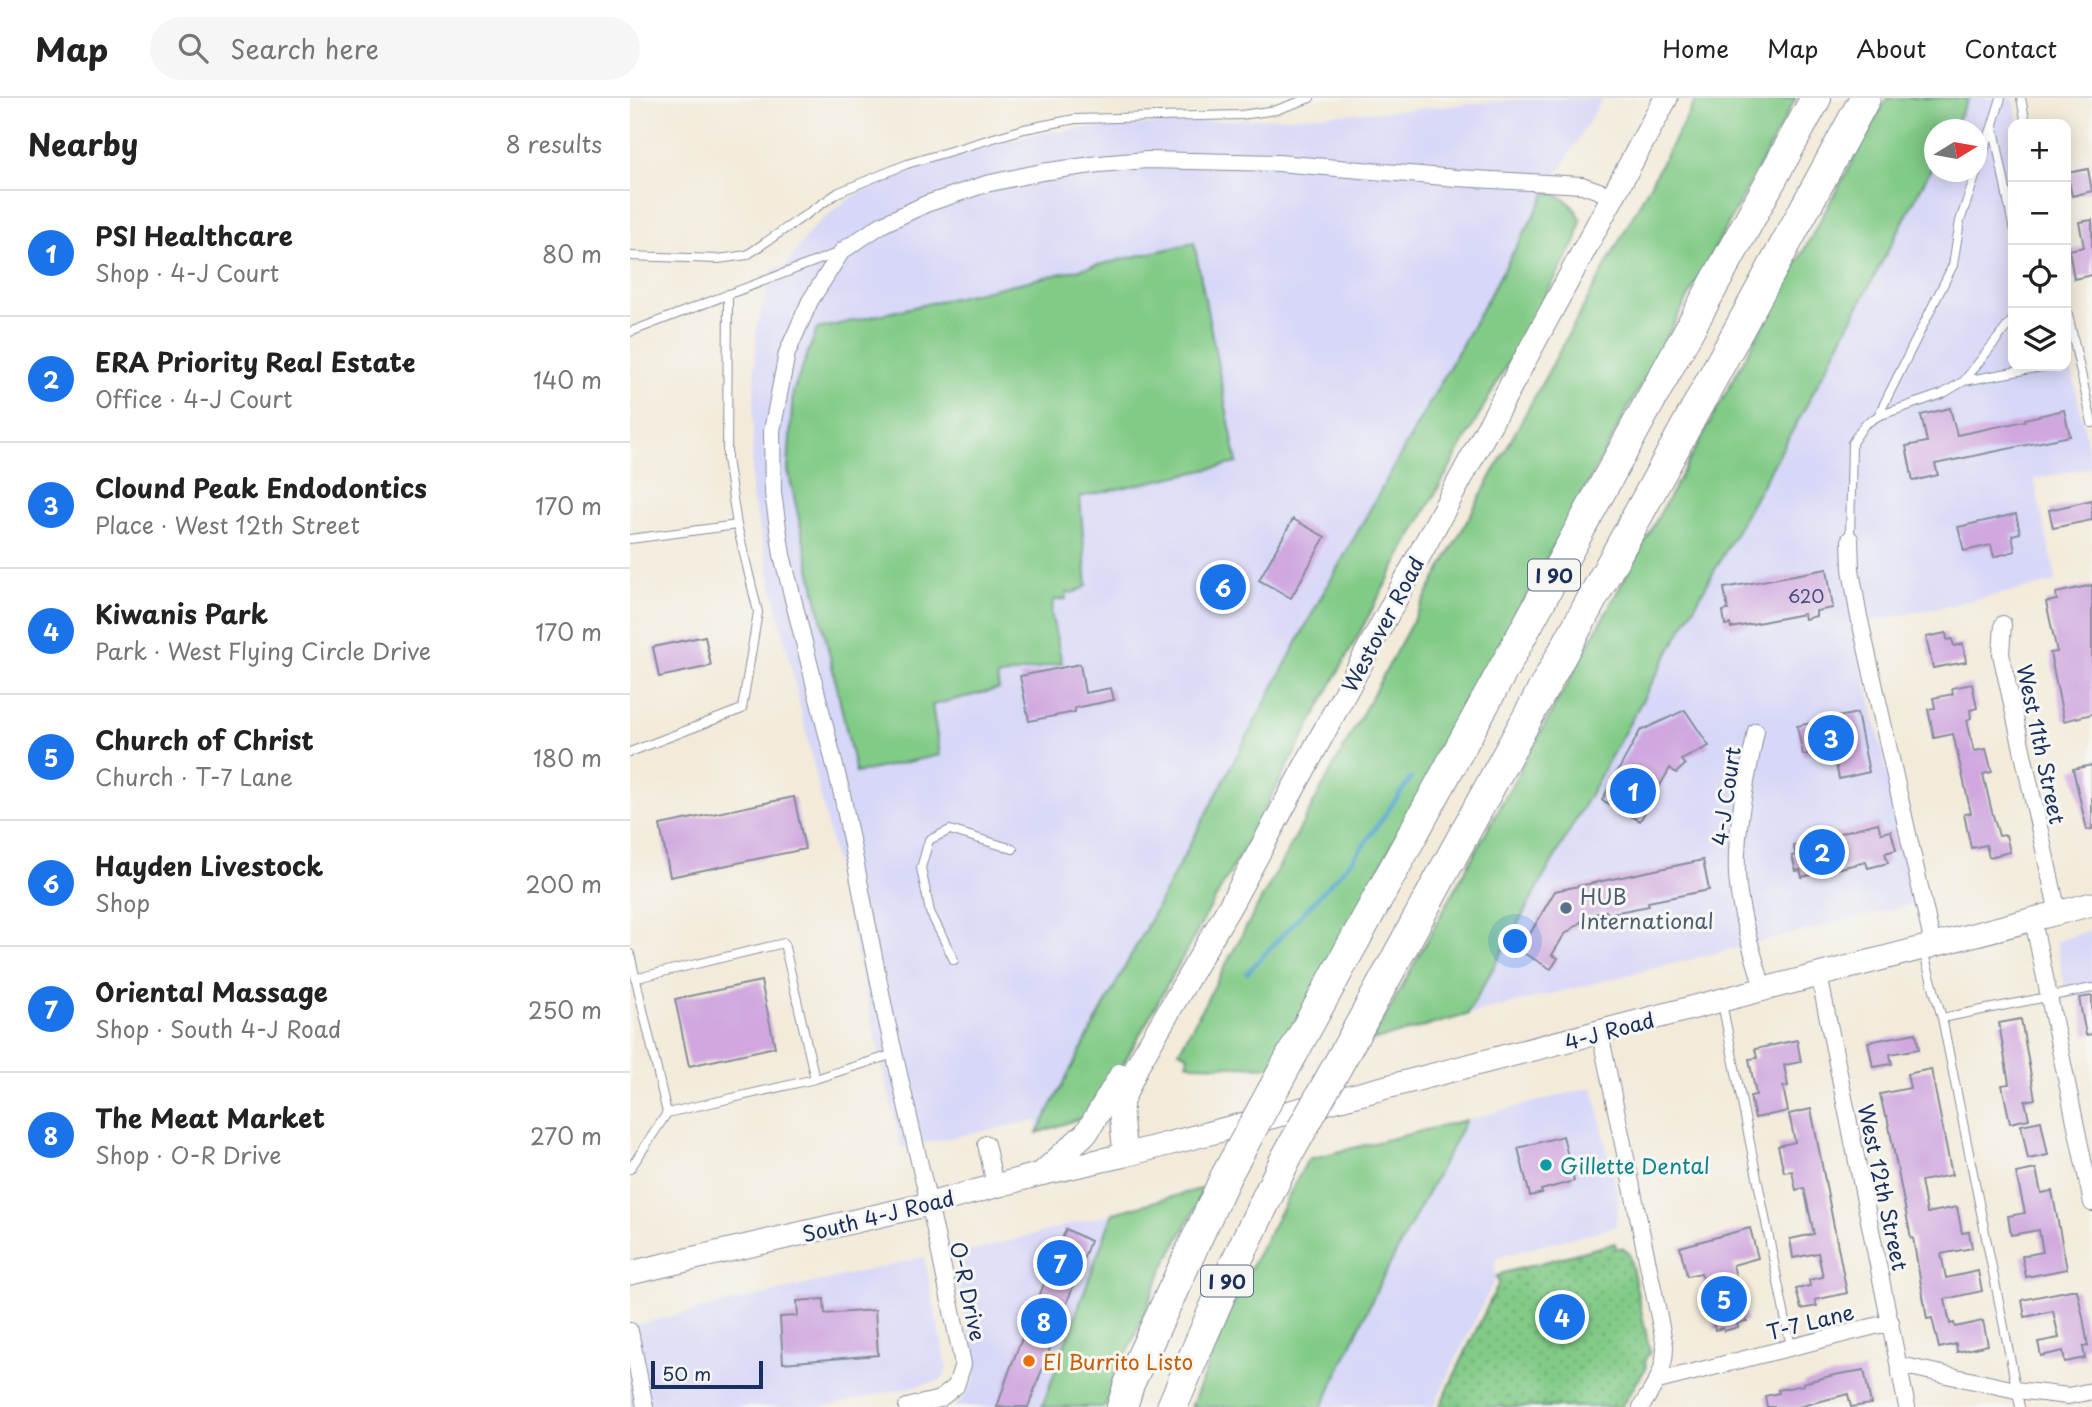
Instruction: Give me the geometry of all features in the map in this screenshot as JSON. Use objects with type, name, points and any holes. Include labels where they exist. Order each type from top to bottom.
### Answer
[{"type":"highway","name":"I 90","points":[[1122,1407],[1129,1384],[1226,1176],[1816,98]]},
{"type":"highway","name":"I 90","points":[[1172,1407],[1221,1293],[1286,1158],[1865,98]]},
{"type":"main road","name":"Westover Road","points":[[1125,1155],[1122,1101],[1138,1064],[1231,904],[1666,98]]},
{"type":"main road","name":"4-J Road","points":[[1125,1155],[2092,904]]},
{"type":"main road","points":[[1040,1174],[1087,1132],[1122,1073],[1138,1064]]},
{"type":"main road","name":"South 4-J Road","points":[[630,1273],[1125,1155]]},
{"type":"street","points":[[842,251],[883,223],[926,204],[986,184],[1042,172],[1147,160],[1278,163],[1456,178],[1582,185],[1613,196]]},
{"type":"street","name":"O-R Drive","points":[[842,251],[810,302],[787,353],[772,431],[773,493],[782,555],[842,794],[894,1054],[963,1364],[956,1386],[940,1399],[907,1407]]},
{"type":"street","points":[[1850,538],[1851,569],[1858,612],[1928,946]]},
{"type":"street","name":"West 11th Street","points":[[2003,624],[2001,654],[2058,913]]},
{"type":"street","name":"4-J Court","points":[[1756,731],[1737,836],[1737,876],[1742,914],[1763,989]]},
{"type":"street","points":[[2033,920],[2049,997],[2084,1124],[2092,1203]]},
{"type":"street","name":"West 12th Street","points":[[1819,975],[1908,1407]]},
{"type":"street","points":[[1600,1033],[1665,1346],[1665,1363],[1658,1381],[1641,1407]]},
{"type":"street","points":[[986,1144],[995,1185]]},
{"type":"street","name":"T-7 Lane","points":[[1658,1381],[1891,1322]]},
{"type":"street","points":[[630,1331],[645,1407]]},
{"type":"street","points":[[1900,1366],[2016,1390],[2068,1396],[2092,1391]]},
{"type":"lane","points":[[630,256],[719,259],[747,255],[839,192],[907,164],[1024,129],[1076,119],[1241,115],[1276,110],[1310,98]]},
{"type":"lane","points":[[1878,416],[1953,265],[1960,221],[2001,98]]},
{"type":"lane","points":[[2021,98],[2025,119]]},
{"type":"lane","points":[[1993,124],[2008,200]]},
{"type":"lane","points":[[630,331],[842,251]]},
{"type":"lane","points":[[630,752],[742,709],[758,612],[737,525],[727,459],[728,294]]},
{"type":"lane","points":[[2067,308],[2092,424]]},
{"type":"lane","points":[[1964,381],[2008,325]]},
{"type":"lane","points":[[1850,538],[1852,443],[1864,425],[1878,416],[1942,394],[1964,381],[2019,371]]},
{"type":"lane","points":[[630,538],[737,525]]},
{"type":"lane","points":[[954,960],[930,912],[921,868],[929,840],[950,830],[1013,849]]},
{"type":"lane","points":[[637,978],[784,943],[815,1079]]},
{"type":"lane","points":[[1928,946],[2020,1407]]},
{"type":"lane","points":[[630,954],[667,1113]]},
{"type":"lane","points":[[1942,1018],[2092,988]]},
{"type":"lane","points":[[1721,1000],[1791,1347]]},
{"type":"lane","points":[[630,1169],[667,1113],[815,1079],[894,1054]]},
{"type":"shaded area","points":[[1538,98],[1603,98],[1547,192],[1319,601],[1037,1133],[1037,1120],[901,1148],[751,492],[756,330],[773,268],[786,266],[810,231],[836,208],[864,190],[927,162],[1038,134],[1092,128],[1391,111]]},
{"type":"shaded area","points":[[1969,98],[2013,98],[2018,119],[2008,119],[2008,371],[2071,371],[2071,365],[2092,467],[2034,479],[2057,582],[1853,626],[1917,903],[1467,1015],[1805,408],[1924,182],[1987,182],[1987,119],[1957,119]]},
{"type":"shaded area","points":[[2092,930],[2092,994],[2067,999],[2057,941]]},
{"type":"shaded area","points":[[1593,1087],[1619,1202],[1615,1227],[1496,1257],[1495,1279],[1433,1407],[1322,1407],[1380,1283],[1466,1120]]},
{"type":"shaded area","points":[[1113,1213],[1042,1407],[952,1407],[959,1403],[974,1381],[975,1367],[954,1256]]},
{"type":"shaded area","points":[[924,1257],[947,1368],[944,1377],[939,1381],[822,1407],[630,1407],[630,1326]]},
{"type":"green space","points":[[1697,98],[1796,98],[1272,1067],[1192,1065],[1187,1062],[1188,1055],[1179,1051]]},
{"type":"green space","points":[[1887,98],[1969,98],[1957,119],[1924,119],[1924,182],[1805,408],[1467,1015],[1372,1041]]},
{"type":"green space","points":[[1547,192],[1563,198],[1581,219],[1576,241],[1096,1113],[1037,1133],[1319,601]]},
{"type":"green space","points":[[1194,243],[1237,463],[1080,497],[1087,586],[1066,593],[1066,599],[1054,600],[1051,613],[1062,663],[997,677],[999,689],[932,705],[940,755],[856,773],[788,470],[793,392],[817,329]]},
{"type":"green space","points":[[1466,1120],[1380,1283],[1322,1407],[1191,1407],[1239,1290],[1308,1159]]},
{"type":"green space","points":[[1207,1187],[1163,1268],[1105,1407],[1042,1407],[1113,1213]]},
{"type":"green space","points":[[1615,1243],[1616,1248],[1622,1248],[1629,1253],[1650,1352],[1645,1359],[1646,1368],[1621,1407],[1439,1407],[1499,1283],[1496,1277]]},
{"type":"building","points":[[2088,169],[2092,191],[2072,196],[2071,172]]},
{"type":"building","points":[[2092,220],[2092,275],[2074,279],[2071,250],[2084,247],[2079,222]]},
{"type":"building","points":[[1950,408],[1957,435],[2064,410],[2070,436],[1935,464],[1938,475],[1913,481],[1906,446],[1927,442],[1921,415]]},
{"type":"building","points":[[2092,500],[2092,520],[2053,528],[2049,510]]},
{"type":"building","points":[[2016,514],[2020,533],[2012,535],[2015,551],[1994,557],[1991,545],[1964,551],[1958,527]]},
{"type":"building","points":[[1293,519],[1325,537],[1291,598],[1259,580]]},
{"type":"building","points":[[1827,569],[1833,608],[1816,611],[1816,616],[1805,619],[1804,614],[1731,628],[1730,624],[1725,625],[1723,611],[1728,610],[1724,588]]},
{"type":"building","points":[[2092,585],[2092,714],[2064,721],[2050,653],[2057,652],[2046,602],[2057,600],[2056,593]]},
{"type":"building","points":[[1946,633],[1947,640],[1952,639],[1954,646],[1963,644],[1966,662],[1933,668],[1926,637]]},
{"type":"building","points":[[705,636],[711,666],[659,677],[653,647]]},
{"type":"building","points":[[1080,664],[1085,693],[1111,688],[1114,700],[1075,708],[1075,712],[1029,721],[1020,676]]},
{"type":"building","points":[[1972,684],[1977,708],[1970,710],[1971,718],[1967,720],[1974,751],[1986,749],[1992,772],[1983,774],[1999,836],[2006,835],[2010,852],[1989,857],[1986,845],[1971,848],[1964,814],[1971,813],[1953,734],[1934,738],[1928,709],[1935,708],[1933,698],[1953,694],[1952,688]]},
{"type":"building","points":[[1685,710],[1709,746],[1681,760],[1685,765],[1676,773],[1670,768],[1640,821],[1602,800],[1640,731]]},
{"type":"building","points":[[1857,713],[1869,772],[1839,779],[1835,758],[1824,751],[1803,755],[1797,726]]},
{"type":"building","points":[[2092,765],[2092,829],[2087,830],[2073,769]]},
{"type":"building","points":[[794,797],[805,849],[670,877],[660,825]]},
{"type":"building","points":[[1878,823],[1881,833],[1891,831],[1896,850],[1885,853],[1888,863],[1868,868],[1866,862],[1802,877],[1800,870],[1796,871],[1792,856],[1796,855],[1793,845]]},
{"type":"building","points":[[1703,860],[1709,890],[1648,902],[1649,906],[1590,915],[1564,935],[1552,955],[1558,958],[1551,969],[1520,951],[1555,891]]},
{"type":"building","points":[[761,981],[775,1047],[689,1066],[675,999]]},
{"type":"building","points":[[2092,996],[2092,1034],[2086,1035],[2079,998]]},
{"type":"building","points":[[2021,1019],[2035,1099],[2025,1101],[2029,1119],[2010,1123],[2002,1085],[2009,1084],[1999,1023]]},
{"type":"building","points":[[1916,1033],[1919,1049],[1890,1054],[1892,1064],[1873,1067],[1868,1042]]},
{"type":"building","points":[[1797,1040],[1801,1062],[1784,1065],[1788,1086],[1783,1087],[1788,1111],[1755,1118],[1750,1096],[1756,1095],[1749,1059],[1757,1058],[1755,1049]]},
{"type":"building","points":[[1931,1069],[1952,1175],[1921,1181],[1927,1213],[1957,1207],[1962,1233],[1969,1232],[1972,1248],[1941,1254],[1946,1278],[1978,1271],[1982,1291],[1945,1299],[1950,1324],[1954,1323],[1955,1327],[1983,1321],[1988,1345],[1957,1352],[1956,1344],[1939,1348],[1932,1318],[1927,1319],[1913,1238],[1880,1094],[1910,1088],[1907,1074]]},
{"type":"building","points":[[1811,1109],[1847,1293],[1815,1300],[1817,1306],[1801,1309],[1796,1289],[1810,1286],[1809,1280],[1823,1277],[1818,1253],[1793,1258],[1790,1239],[1814,1234],[1804,1188],[1796,1190],[1792,1171],[1784,1172],[1778,1146],[1795,1142],[1789,1114]]},
{"type":"building","points":[[2041,1121],[2048,1155],[2028,1159],[2021,1125]]},
{"type":"building","name":"Gillette Dental","points":[[1563,1136],[1574,1181],[1541,1190],[1542,1193],[1530,1196],[1518,1148]]},
{"type":"building","points":[[2036,1169],[2041,1193],[2052,1191],[2067,1269],[2026,1277],[2022,1256],[2043,1252],[2039,1230],[2011,1235],[2008,1216],[2025,1213],[2016,1173]]},
{"type":"building","points":[[1750,1228],[1758,1258],[1733,1265],[1747,1321],[1737,1323],[1738,1327],[1724,1331],[1723,1328],[1715,1330],[1701,1273],[1687,1276],[1680,1247]]},
{"type":"building","points":[[1066,1229],[1090,1241],[1028,1407],[997,1407],[1011,1366]]},
{"type":"building","points":[[2077,1290],[2083,1317],[2088,1346],[2083,1347],[2085,1358],[2065,1362],[2063,1351],[2041,1356],[2038,1342],[2059,1338],[2053,1311],[2025,1317],[2022,1300]]},
{"type":"building","points":[[824,1299],[825,1314],[875,1310],[878,1355],[783,1363],[780,1317],[798,1316],[797,1301]]},
{"type":"building","points":[[1864,1370],[1871,1404],[1851,1407],[1848,1394],[1798,1407],[1767,1407],[1765,1396],[1779,1393],[1778,1390]]},
{"type":"waterway","points":[[1247,973],[1355,857],[1411,778]]},
{"type":"place","name":"Hayden Livestock","points":[[1223,587]]},
{"type":"place","name":"Clound Peak Endodontics","points":[[1831,738]]},
{"type":"place","name":"PSI Healthcare","points":[[1633,791]]},
{"type":"place","name":"ERA Priority Real Estate","points":[[1822,852]]},
{"type":"place","name":"HUB International","points":[[1566,908]]},
{"type":"place","name":"Gillette Dental","points":[[1546,1165]]},
{"type":"place","name":"Oriental Massage","points":[[1060,1263]]},
{"type":"place","name":"Church of Christ","points":[[1724,1299]]},
{"type":"place","name":"Kiwanis Park","points":[[1562,1317]]},
{"type":"place","name":"The Meat Market","points":[[1044,1321]]},
{"type":"place","name":"El Burrito Listo","points":[[1029,1361]]}]
